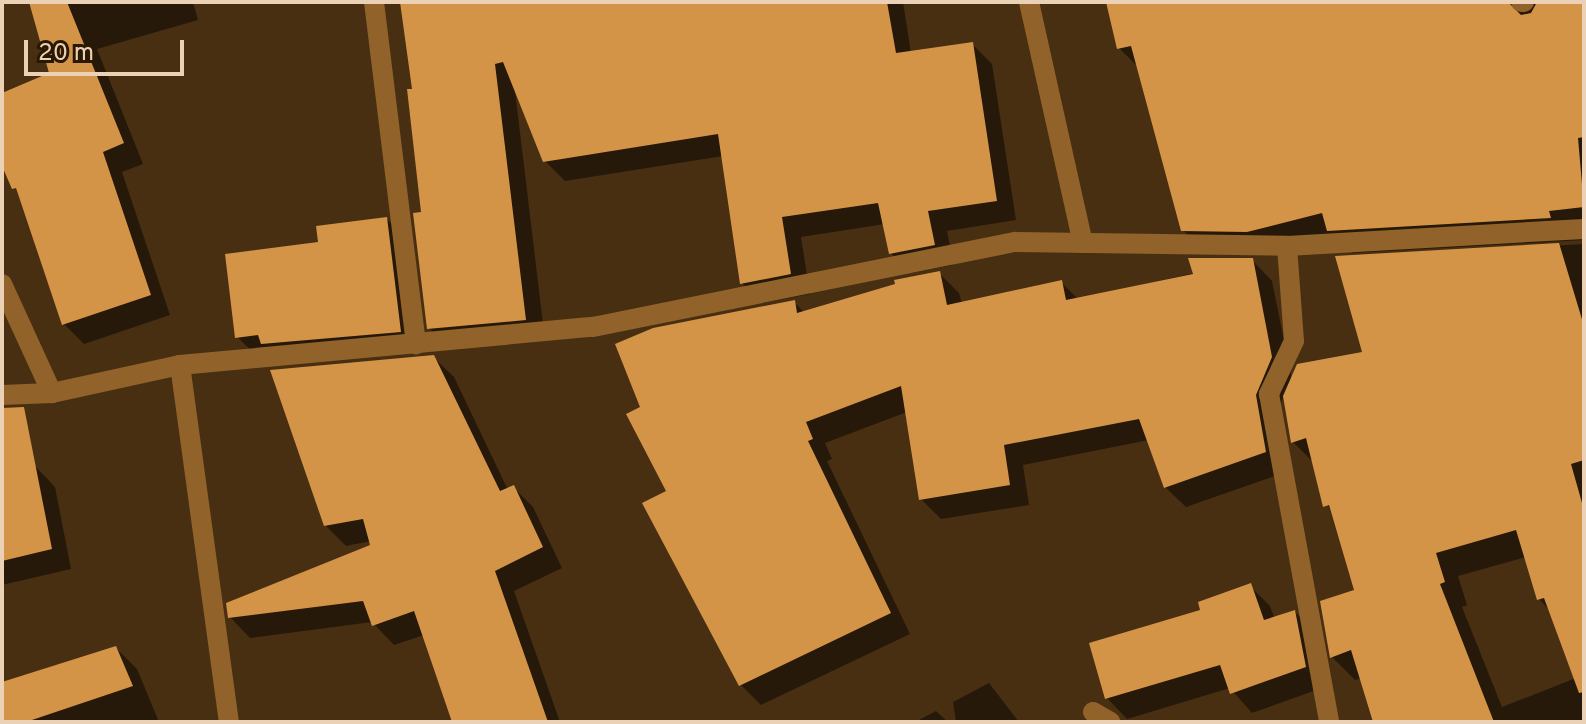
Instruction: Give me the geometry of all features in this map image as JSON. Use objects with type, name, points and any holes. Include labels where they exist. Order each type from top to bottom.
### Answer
[{"type":"street","points":[[374,2],[416,344]]},
{"type":"street","points":[[1029,2],[1083,243]]},
{"type":"street","points":[[2,395],[52,393],[180,365],[593,327],[1016,242],[1287,246],[1584,229]]},
{"type":"street","points":[[1287,246],[1294,341],[1269,394],[1329,722]]},
{"type":"street","points":[[2,284],[52,393]]},
{"type":"street","points":[[180,365],[229,722]]},
{"type":"building","points":[[29,2],[67,2],[124,143],[103,152],[151,295],[62,325],[16,188],[12,189],[2,166],[2,93],[49,73]]},
{"type":"building","points":[[400,2],[887,2],[896,53],[973,42],[997,201],[928,211],[935,245],[889,254],[878,203],[782,217],[791,274],[740,284],[718,134],[543,162],[503,62],[495,64],[526,320],[427,329],[413,213],[421,212],[407,89],[412,89]]},
{"type":"building","points":[[1106,2],[1508,2],[1521,15],[1531,13],[1537,2],[1584,2],[1584,137],[1578,138],[1584,207],[1549,211],[1551,218],[1327,231],[1322,213],[1247,232],[1181,231],[1131,46],[1117,49]]},
{"type":"building","points":[[387,217],[401,332],[261,344],[258,335],[235,338],[225,254],[318,242],[316,226]]},
{"type":"building","points":[[1559,243],[1584,326],[1584,460],[1571,464],[1584,510],[1584,692],[1579,693],[1544,598],[1537,600],[1516,530],[1436,553],[1445,582],[1440,584],[1494,722],[1373,722],[1351,650],[1330,658],[1320,601],[1354,590],[1329,505],[1323,507],[1306,438],[1291,443],[1283,396],[1297,364],[1362,352],[1335,256]]},
{"type":"building","points":[[1188,258],[1253,258],[1272,357],[1256,395],[1266,452],[1164,488],[1139,419],[1004,445],[1010,485],[919,500],[901,386],[806,422],[813,439],[808,441],[891,613],[739,686],[642,503],[666,491],[626,414],[640,407],[615,344],[653,328],[795,300],[797,313],[895,284],[894,280],[940,271],[947,305],[1062,280],[1066,300],[1193,274]]},
{"type":"building","points":[[434,355],[500,491],[514,485],[543,547],[495,571],[548,722],[452,722],[414,611],[372,626],[363,601],[228,618],[226,603],[370,545],[363,519],[324,526],[270,370]]},
{"type":"building","points":[[24,407],[52,549],[2,561],[2,408]]},
{"type":"building","points":[[1251,583],[1264,620],[1295,610],[1306,667],[1230,694],[1220,665],[1105,699],[1089,643],[1200,610],[1198,602]]},
{"type":"building","points":[[116,646],[133,686],[26,722],[2,722],[2,682]]}]
